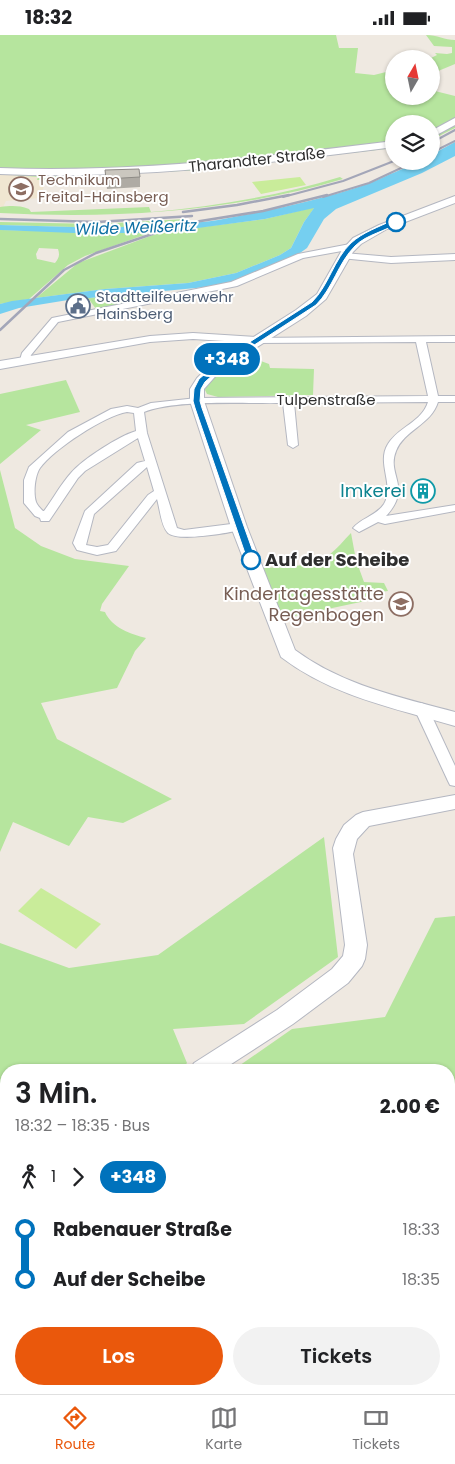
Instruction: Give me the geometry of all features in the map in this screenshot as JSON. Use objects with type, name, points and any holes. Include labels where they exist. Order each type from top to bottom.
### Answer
[{"type":"main road","points":[[440,130],[455,121]]},
{"type":"main road","name":"Tharandter Straße","points":[[0,171],[85,173],[202,167],[385,145]]},
{"type":"main road","points":[[455,199],[375,230],[347,251],[326,288],[314,303],[209,373],[199,385],[196,401],[239,527],[287,653],[300,665],[321,677],[350,688],[455,719]]},
{"type":"main road","points":[[211,1064],[285,1017],[340,976],[354,959],[356,945],[343,854],[344,844],[352,827],[363,820],[455,802]]},
{"type":"street","points":[[25,360],[26,355],[55,320],[234,284],[301,256],[347,251],[391,260],[455,257]]},
{"type":"street","points":[[0,365],[126,342],[172,337],[193,336],[257,340],[455,339]]},
{"type":"street","points":[[359,528],[380,516],[394,493],[389,460],[392,445],[420,422],[433,402],[420,339]]},
{"type":"street","name":"Tulpenstraße","points":[[196,401],[433,402],[455,399]]},
{"type":"street","points":[[288,400],[293,445]]},
{"type":"street","points":[[142,433],[129,437],[82,469],[45,517],[39,514],[30,503],[30,480],[35,467],[72,434],[115,411],[128,409],[139,411],[151,406],[196,401]]},
{"type":"street","points":[[433,402],[455,407]]},
{"type":"street","points":[[139,411],[142,433],[172,529],[176,533],[199,533],[239,527]]},
{"type":"street","points":[[151,463],[141,465],[89,513],[79,543],[81,547],[97,551],[112,548],[152,497],[160,493]]},
{"type":"street","points":[[380,516],[380,519],[385,520],[455,508]]},
{"type":"street","points":[[421,708],[455,781]]},
{"type":"shaded area","name":"Technikum Freital-Hainsberg","points":[[0,174],[39,177],[37,180],[46,180],[40,198],[6,201],[3,207],[0,207]]},
{"type":"green space","points":[[0,35],[336,35],[339,48],[358,48],[355,73],[374,75],[385,72],[385,105],[440,105],[440,92],[455,96],[455,128],[440,136],[440,115],[385,115],[385,149],[203,170],[47,177],[46,180],[37,180],[38,177],[0,174]]},
{"type":"green space","points":[[426,35],[455,40],[455,64],[440,70],[440,53],[452,53],[452,47],[434,46]]},
{"type":"green space","points":[[300,177],[306,185],[261,194],[252,182]]},
{"type":"green space","points":[[340,177],[343,179],[258,199],[173,211],[87,215],[0,213],[0,207],[11,206],[29,209],[31,212],[149,207],[151,212],[175,210],[270,195]]},
{"type":"green space","points":[[315,207],[304,222],[291,248],[280,255],[236,273],[188,283],[105,289],[36,298],[78,263],[161,232],[265,219]]},
{"type":"green space","points":[[187,219],[190,222],[110,228],[0,225],[0,222],[97,224]]},
{"type":"green space","points":[[0,230],[150,233],[85,256],[68,265],[29,299],[0,304]],"holes":[[[39,248],[58,249],[59,256],[55,263],[37,259],[36,254]]]},
{"type":"green space","points":[[124,295],[130,303],[96,309],[88,298]]},
{"type":"green space","points":[[244,355],[269,364],[270,368],[314,369],[313,395],[218,397],[207,394],[205,390],[207,384],[215,374]]},
{"type":"green space","points":[[66,380],[80,412],[26,425],[41,430],[0,464],[0,394]]},
{"type":"green space","points":[[0,470],[15,528],[41,546],[75,559],[129,566],[102,604],[100,611],[105,612],[112,622],[122,629],[146,638],[135,651],[117,688],[41,703],[57,739],[172,799],[123,823],[88,817],[69,846],[13,822],[0,852]]},
{"type":"green space","points":[[351,533],[356,560],[364,582],[384,583],[388,591],[367,594],[370,600],[290,617],[277,612],[261,568],[304,565],[321,559],[332,553]]},
{"type":"green space","points":[[324,837],[338,957],[244,1024],[173,1029],[186,1064],[0,1064],[0,943],[69,968],[158,955]]},
{"type":"green space","points":[[41,888],[101,924],[76,949],[18,911]]},
{"type":"green space","points":[[455,916],[455,1064],[242,1064],[292,1029],[385,1017],[435,918]]},
{"type":"water","points":[[455,142],[455,156],[440,164],[440,150]]},
{"type":"water","name":"Wilde Weißeritz","points":[[401,170],[428,170],[336,209],[324,219],[307,248],[244,279],[217,286],[68,300],[19,308],[0,314],[0,304],[12,301],[105,289],[188,283],[236,273],[280,255],[291,248],[304,222],[314,208],[265,219],[153,234],[0,230],[0,225],[110,228],[198,222],[321,198],[374,181]]},
{"type":"building","points":[[139,169],[140,177],[106,179],[105,170]]},
{"type":"railway","points":[[440,138],[455,130]]},
{"type":"railway","points":[[440,148],[455,141]]},
{"type":"railway","points":[[283,197],[343,181],[385,165]]},
{"type":"railway","points":[[323,197],[369,183],[397,170]]},
{"type":"railway","points":[[183,212],[237,205],[289,195]]},
{"type":"railway","points":[[0,330],[64,270],[96,253],[182,224],[263,211],[327,195]]},
{"type":"railway","points":[[0,219],[97,222],[192,216]]},
{"type":"bus line","name":"+348","points":[[251,560],[210,436],[196,401],[198,389],[209,373],[223,362],[301,313],[322,296],[346,253],[354,243],[375,230],[396,222]]},
{"type":"place","name":"Technikum Freital-Hainsberg","points":[[21,189]]},
{"type":"place","name":"Stadtteilfeuerwehr Hainsberg","points":[[78,306]]},
{"type":"place","name":"Imkerei","points":[[423,491]]},
{"type":"place","name":"Auf der Scheibe","points":[[251,560]]},
{"type":"place","name":"Kindertagesstätte Regenbogen","points":[[401,604]]}]
